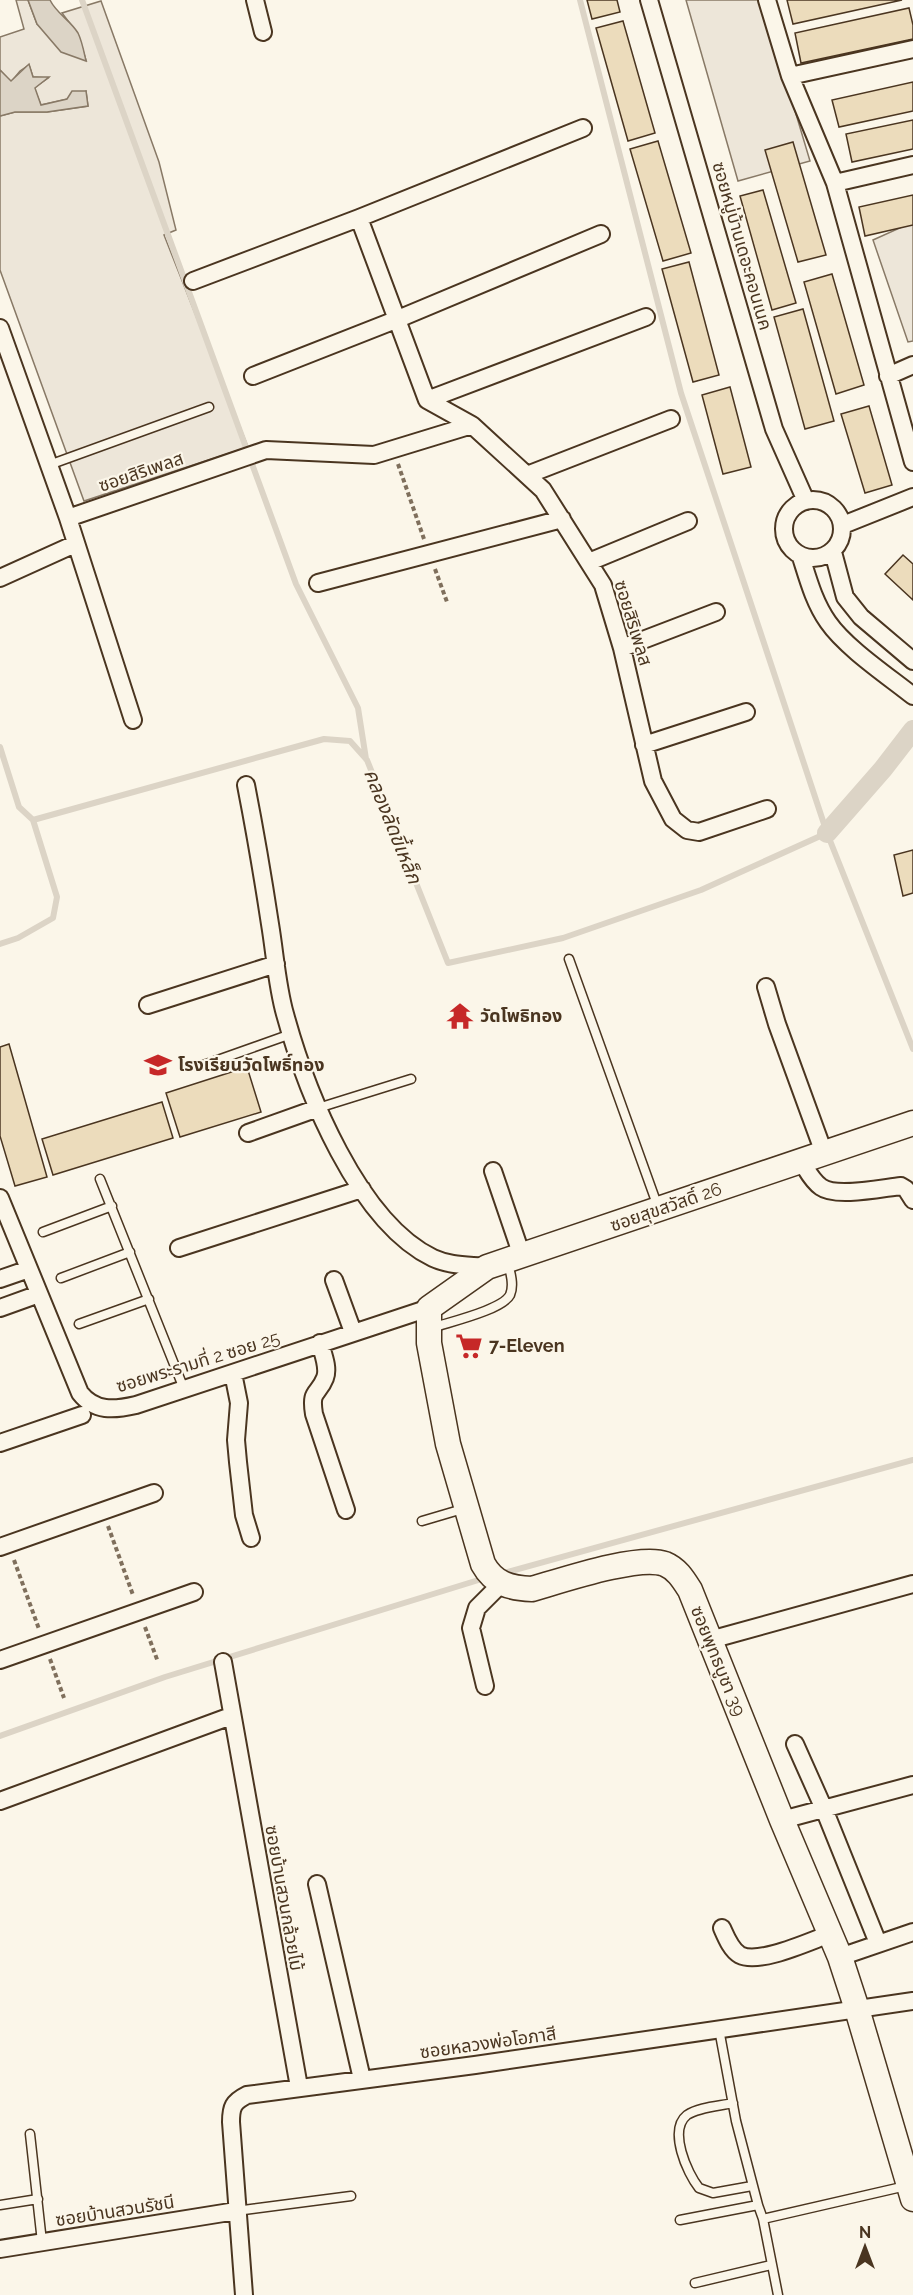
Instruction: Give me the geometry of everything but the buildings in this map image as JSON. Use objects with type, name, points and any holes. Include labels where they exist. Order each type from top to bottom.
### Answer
[{"type":"street","points":[[255,0],[263,32]]},
{"type":"street","name":"ซอยหมู่บ้านเดอะคอนเนค","points":[[649,0],[774,429],[806,501]]},
{"type":"street","points":[[767,0],[790,76],[835,183],[913,462]]},
{"type":"street","points":[[790,76],[913,49]]},
{"type":"street","points":[[193,281],[360,218],[583,128]]},
{"type":"street","points":[[835,183],[913,165]]},
{"type":"street","points":[[360,218],[427,400],[646,317]]},
{"type":"street","points":[[253,376],[398,319],[601,234]]},
{"type":"street","points":[[0,328],[68,518],[133,720]]},
{"type":"street","points":[[888,376],[913,365]]},
{"type":"street","name":"ซอยสิริเพลส","points":[[427,400],[472,425],[543,490],[603,585],[622,648],[653,782],[673,819],[687,830],[699,832],[767,809]]},
{"type":"street","points":[[527,475],[671,419]]},
{"type":"street","name":"ซอยสิริเพลส","points":[[68,518],[266,450],[374,455],[472,425]]},
{"type":"street","points":[[801,557],[813,559],[824,557],[833,552],[842,538],[843,525],[840,516],[826,502],[806,501],[795,506],[787,516],[783,527],[785,539],[801,557],[819,608],[829,624],[913,696]]},
{"type":"street","points":[[843,525],[909,504]]},
{"type":"street","points":[[318,584],[562,519]]},
{"type":"street","points":[[589,562],[688,521]]},
{"type":"street","points":[[0,578],[75,544]]},
{"type":"street","points":[[833,552],[845,597],[861,617],[908,656]]},
{"type":"street","points":[[622,648],[716,612]]},
{"type":"street","points":[[644,745],[746,712]]},
{"type":"street","points":[[246,785],[284,1012],[318,1108],[348,1168],[362,1190],[390,1225],[409,1244],[434,1259],[452,1264],[505,1261],[493,1171]]},
{"type":"street","points":[[148,1005],[276,964]]},
{"type":"street","points":[[766,987],[777,1024],[824,1153]]},
{"type":"street","points":[[248,1133],[318,1108]]},
{"type":"street","name":"ซอยสุขสวัสดิ์ 26","points":[[429,1318],[446,1298],[505,1261],[904,1126]]},
{"type":"street","points":[[801,1161],[812,1179],[823,1189],[836,1192],[901,1186],[906,1188],[913,1200]]},
{"type":"street","points":[[178,1248],[362,1190]]},
{"type":"street","name":"ซอยพระรามที่ 2 ซอย 25","points":[[0,1198],[80,1393],[88,1403],[94,1406],[123,1408],[353,1332],[429,1318]]},
{"type":"street","points":[[0,1279],[30,1269]]},
{"type":"street","points":[[334,1280],[353,1332]]},
{"type":"street","points":[[0,1308],[39,1294]]},
{"type":"street","points":[[429,1318],[448,1444],[483,1564],[489,1575],[501,1584],[477,1608],[471,1628],[485,1686]]},
{"type":"street","points":[[320,1344],[326,1375],[314,1392],[312,1401],[314,1414],[346,1510]]},
{"type":"street","points":[[233,1372],[240,1403],[236,1440],[243,1515],[251,1538]]},
{"type":"street","points":[[0,1443],[82,1415]]},
{"type":"street","points":[[4,1546],[154,1493]]},
{"type":"street","name":"ซอยพุทธบูชา 39","points":[[501,1584],[517,1589],[532,1589],[648,1561],[664,1564],[681,1574],[690,1590],[782,1820],[840,1957],[911,2192]]},
{"type":"street","points":[[710,1640],[913,1584]]},
{"type":"street","points":[[0,1660],[194,1592]]},
{"type":"street","name":"ซอยบ้านสวนกล้วยไม้","points":[[223,1662],[299,2087]]},
{"type":"street","points":[[0,1801],[231,1716]]},
{"type":"street","points":[[795,1744],[878,1943]]},
{"type":"street","points":[[782,1820],[913,1785]]},
{"type":"street","points":[[317,1884],[362,2079]]},
{"type":"street","points":[[722,1928],[738,1954],[747,1958],[761,1957],[830,1934]]},
{"type":"street","points":[[840,1957],[913,1932]]},
{"type":"street","name":"ซอยหลวงพ่อโอภาสี","points":[[236,2211],[231,2108],[247,2095],[913,2001]]},
{"type":"street","points":[[236,2211],[244,2295]]},
{"type":"street","name":"ซอยบ้านสวนรัชนี","points":[[0,2249],[236,2211]]},
{"type":"lane","points":[[49,465],[209,407]]},
{"type":"lane","points":[[569,959],[659,1209]]},
{"type":"lane","points":[[198,1067],[291,1034]]},
{"type":"lane","points":[[318,1108],[411,1079]]},
{"type":"lane","points":[[100,1179],[184,1389]]},
{"type":"lane","points":[[43,1232],[112,1206]]},
{"type":"lane","points":[[61,1278],[130,1252]]},
{"type":"lane","points":[[429,1318],[501,1305],[510,1295],[512,1282],[511,1272],[505,1261]]},
{"type":"lane","points":[[79,1324],[148,1299]]},
{"type":"lane","points":[[422,1521],[466,1508]]},
{"type":"lane","points":[[719,2030],[733,2103],[752,2186],[763,2219],[778,2295]]},
{"type":"lane","points":[[733,2103],[687,2115],[681,2125],[680,2147],[685,2166],[699,2188],[713,2193],[752,2186]]},
{"type":"lane","points":[[30,2133],[42,2242]]},
{"type":"lane","points":[[763,2219],[911,2192]]},
{"type":"lane","points":[[236,2211],[351,2196]]},
{"type":"lane","points":[[0,2205],[38,2199]]},
{"type":"lane","points":[[681,2220],[758,2205]]},
{"type":"lane","points":[[695,2283],[771,2265]]},
{"type":"path","points":[[393,449],[447,602]]},
{"type":"path","points":[[103,1511],[158,1662]]},
{"type":"path","points":[[4,1546],[64,1698]]},
{"type":"shaded area","points":[[16,0],[28,0],[37,24],[86,60],[78,34],[62,13],[101,1],[159,162],[176,230],[164,235],[248,447],[84,501],[0,270],[0,116],[15,112],[47,112],[88,106],[86,91],[68,99],[41,105],[34,88],[48,78],[33,77],[29,65],[20,71],[11,82],[0,70],[0,37],[24,29]]},
{"type":"shaded area","points":[[28,0],[50,0],[78,33],[86,61],[61,52],[37,24]]},
{"type":"shaded area","points":[[686,0],[762,0],[810,161],[738,181]]},
{"type":"shaded area","points":[[29,64],[33,77],[49,77],[35,88],[41,105],[67,99],[72,91],[86,91],[88,106],[47,112],[15,112],[0,116],[0,70],[11,81]]},
{"type":"shaded area","points":[[913,222],[913,341],[908,342],[873,240]]},
{"type":"waterway","points":[[82,0],[296,584],[358,708],[366,759]]},
{"type":"waterway","points":[[580,0],[681,393],[827,833],[913,1049]]},
{"type":"waterway","points":[[827,833],[883,769],[913,730]]},
{"type":"waterway","name":"คลองลัดขี้เหล็ก","points":[[0,944],[18,938],[53,918],[57,897],[33,820],[324,739],[350,741],[367,760],[448,963],[563,938],[701,890],[827,833]]},
{"type":"waterway","points":[[0,747],[19,807],[33,820]]},
{"type":"waterway","points":[[500,1574],[913,1460]]},
{"type":"waterway","points":[[0,1736],[165,1677],[485,1578]]},
{"type":"place","name":"วัดโพธิทอง","points":[[460,1016]]},
{"type":"place","name":"โรงเรียนวัดโพธิ์ทอง","points":[[158,1065]]},
{"type":"place","name":"7-Eleven","points":[[469,1346]]}]
